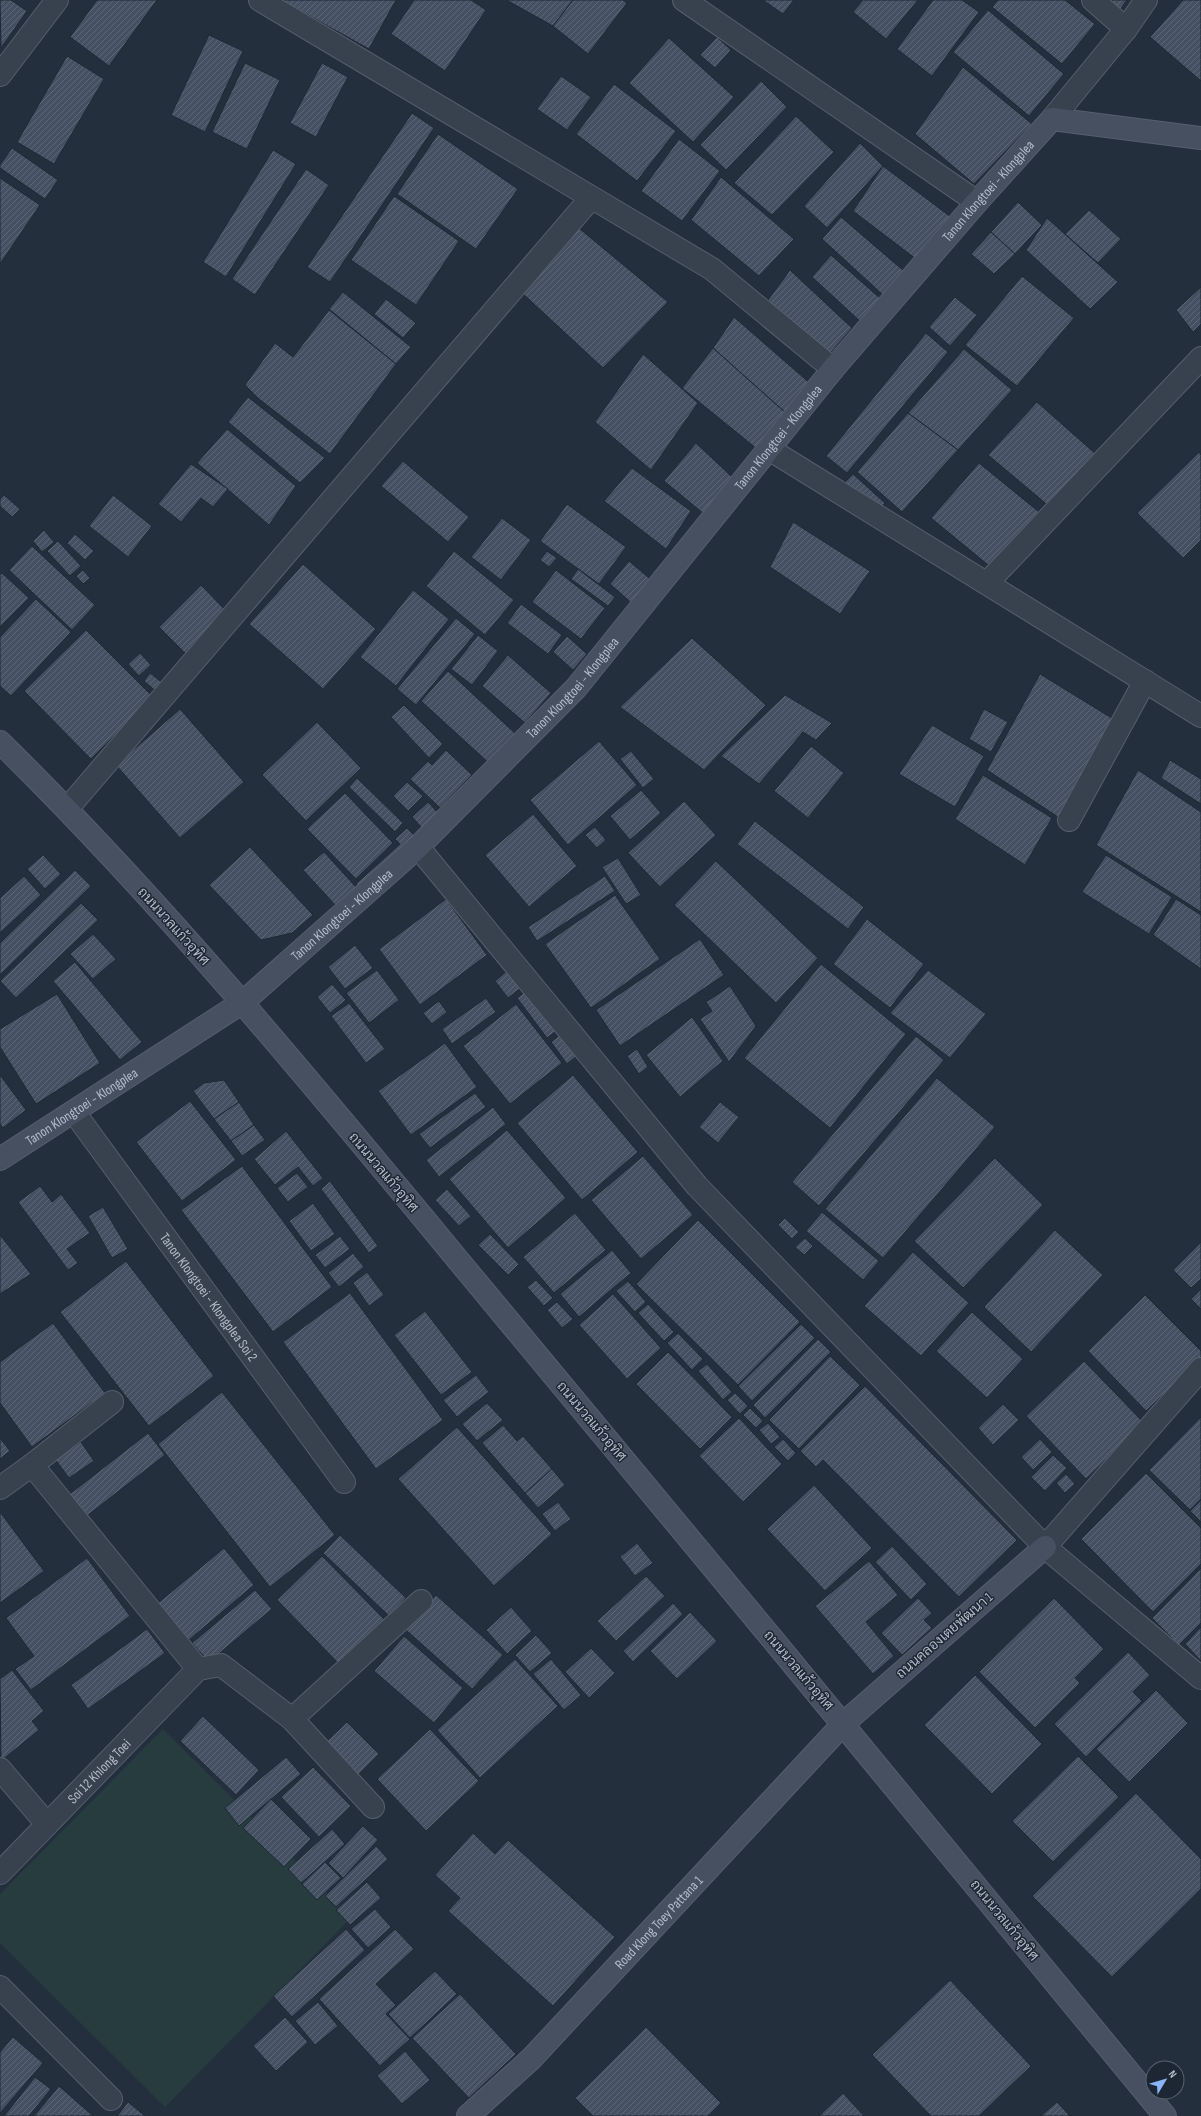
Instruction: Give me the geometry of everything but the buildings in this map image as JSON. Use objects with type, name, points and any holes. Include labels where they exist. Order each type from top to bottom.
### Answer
[{"type":"street","points":[[0,75],[57,0]]},
{"type":"street","points":[[260,0],[712,269],[833,370]]},
{"type":"street","points":[[684,0],[977,202]]},
{"type":"street","points":[[1093,0],[1126,29]]},
{"type":"street","points":[[1052,119],[1126,29],[1146,0]]},
{"type":"street","points":[[1052,119],[1201,138]]},
{"type":"street","name":"Tanon Klongtoei - Klongplea","points":[[0,1159],[243,1002],[418,847],[576,688],[833,370],[977,202],[1052,119]]},
{"type":"street","points":[[67,809],[591,198]]},
{"type":"street","points":[[987,583],[1201,358]]},
{"type":"street","points":[[769,449],[1145,681],[1198,709]]},
{"type":"street","points":[[1069,820],[1145,681]]},
{"type":"street","name":"ถนนนวลแก้วอุทิศ","points":[[0,742],[67,809],[243,1002],[844,1723],[1165,2116]]},
{"type":"street","points":[[418,847],[697,1186],[1045,1547],[1201,1678]]},
{"type":"street","name":"Tanon Klongtoei - Klongplea Soi 2","points":[[74,1112],[344,1482]]},
{"type":"street","points":[[1045,1547],[1201,1369]]},
{"type":"street","points":[[0,1488],[32,1465],[112,1402]]},
{"type":"street","points":[[32,1465],[198,1669],[221,1665],[292,1720],[373,1807]]},
{"type":"street","name":"ถนนคลองเตยพัฒนา 1","points":[[844,1723],[1045,1547]]},
{"type":"street","points":[[292,1720],[421,1601]]},
{"type":"street","name":"Soi 12 Khlong Toei","points":[[0,1873],[46,1823],[198,1669]]},
{"type":"street","name":"Road Klong Toey Pattana 1","points":[[468,2116],[531,2059],[844,1723]]},
{"type":"street","points":[[0,1769],[46,1823]]},
{"type":"street","points":[[0,1987],[111,2099]]},
{"type":"green space","points":[[163,1729],[352,1917],[165,2107],[0,1943],[0,1894]]}]
